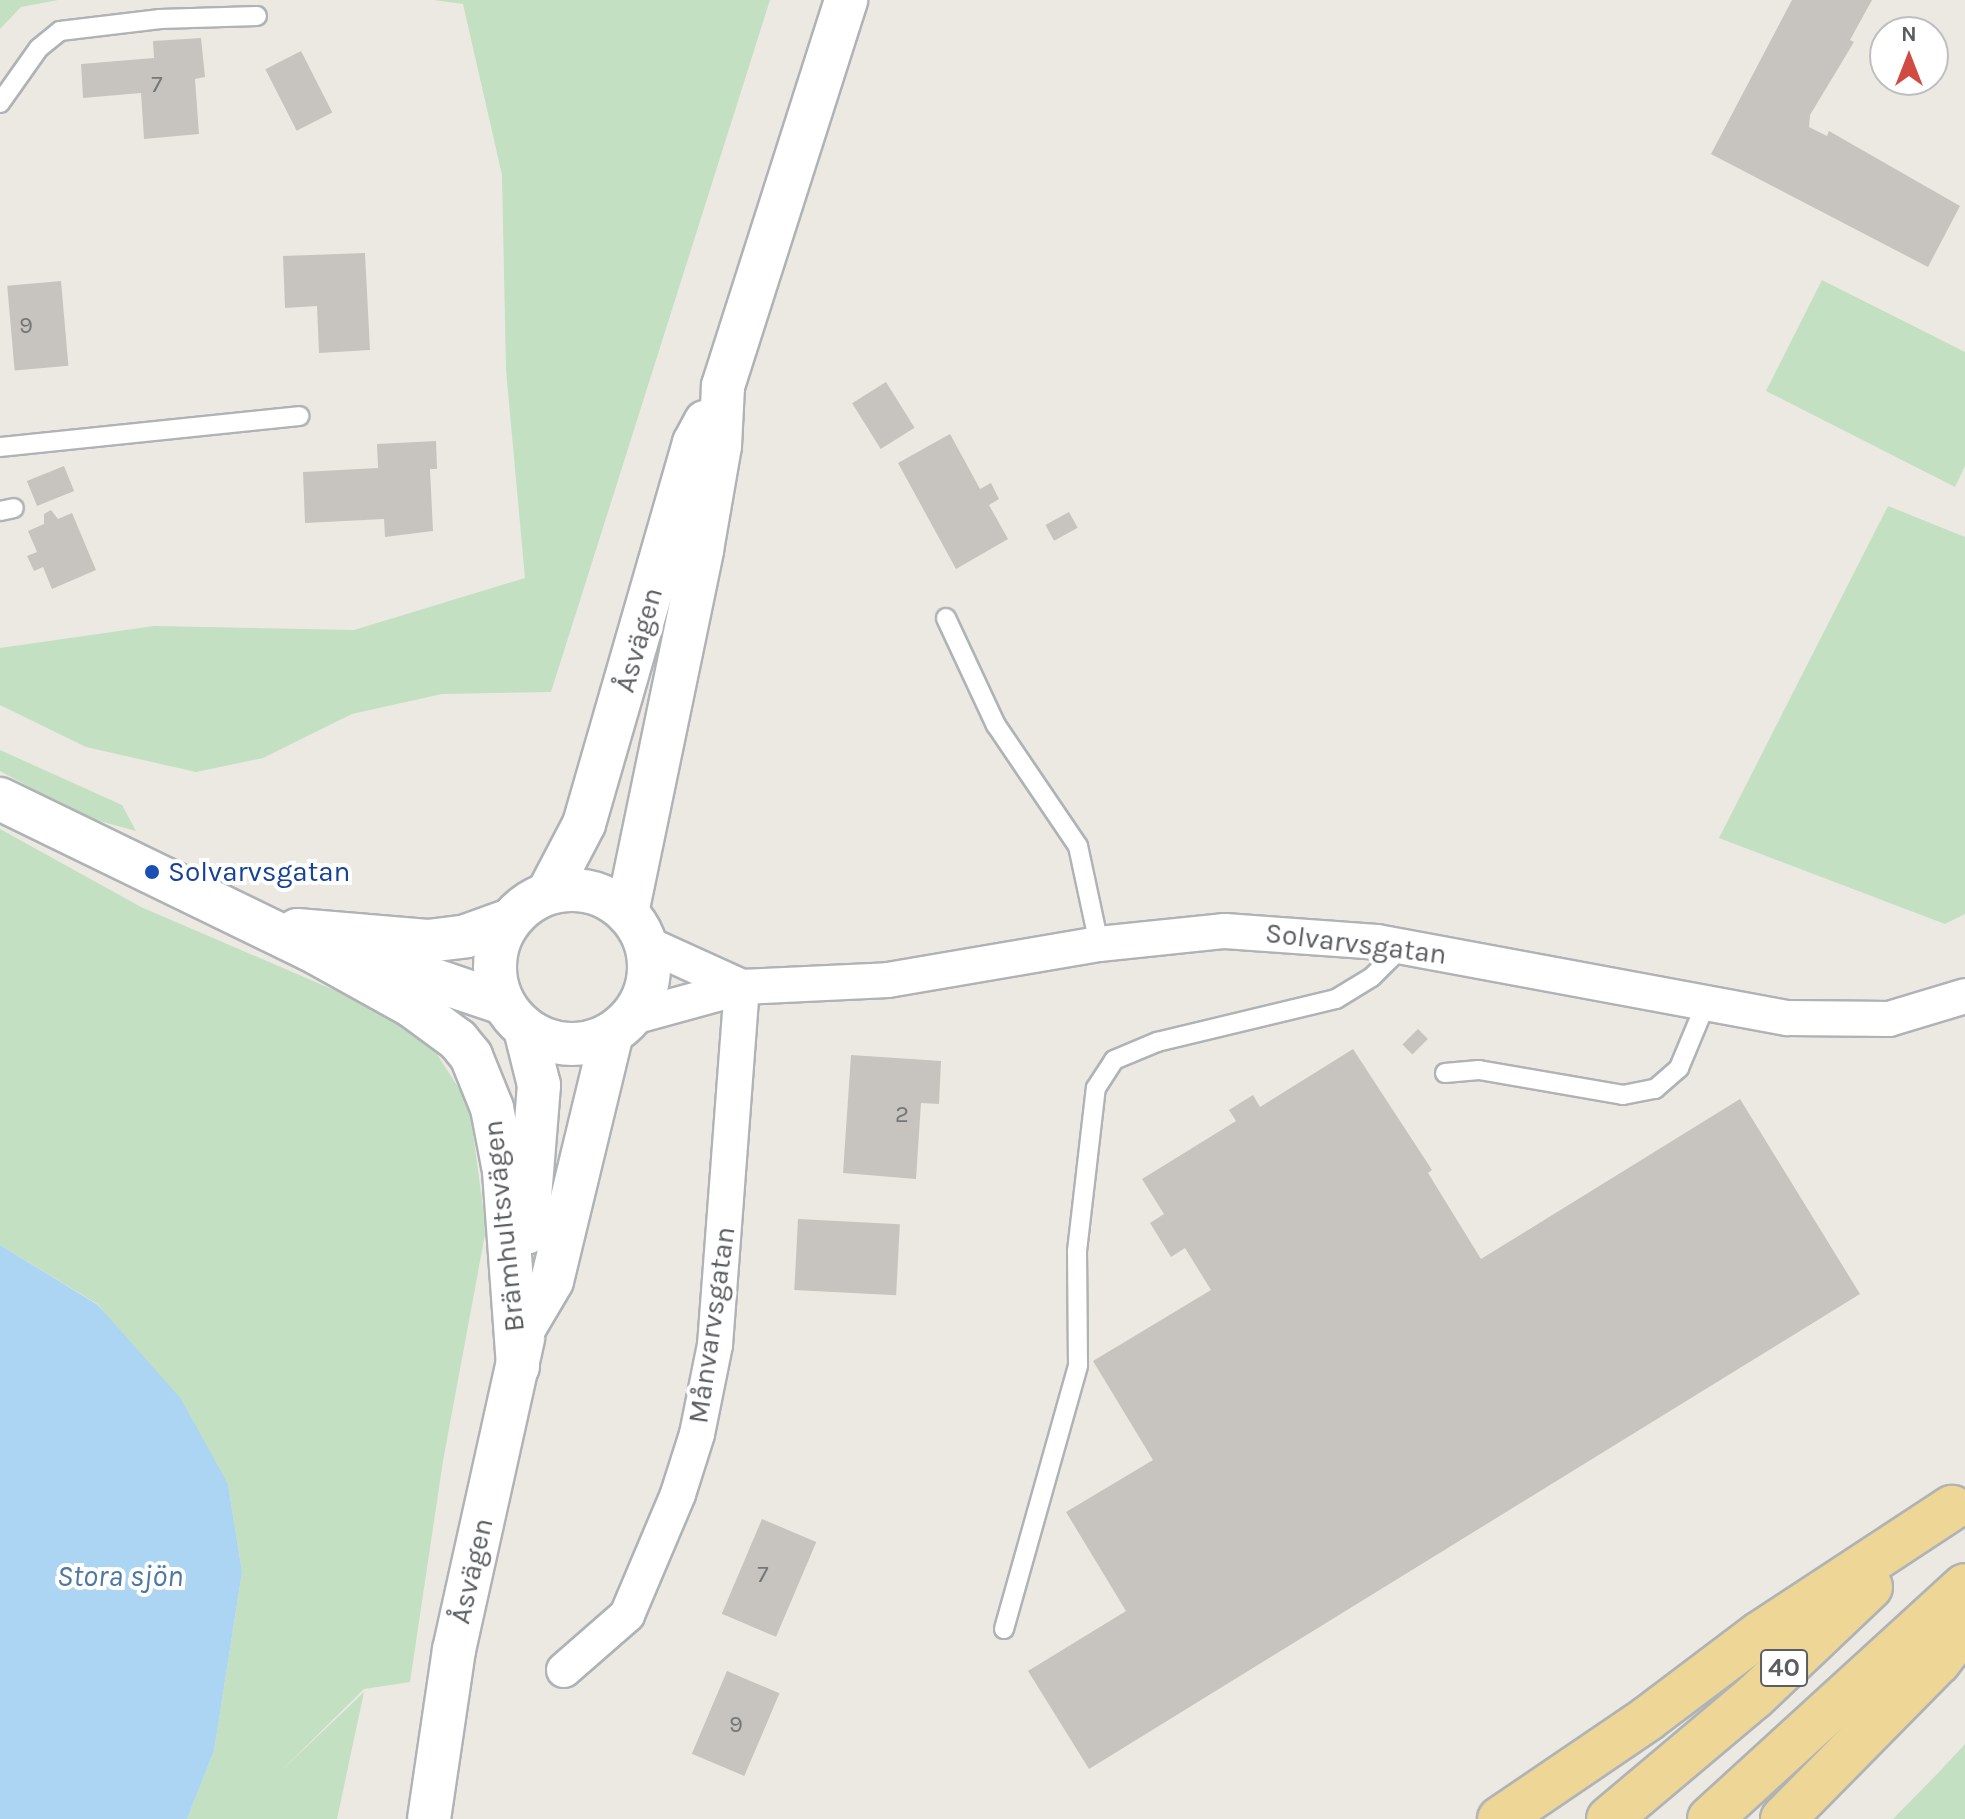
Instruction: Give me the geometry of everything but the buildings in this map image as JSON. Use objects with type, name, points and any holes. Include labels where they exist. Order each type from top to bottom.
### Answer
[{"type":"highway","points":[[1500,1819],[1647,1719],[1760,1634],[1958,1502]]},
{"type":"highway","name":"40","points":[[1609,1819],[1754,1697],[1958,1502]]},
{"type":"highway","name":"40","points":[[1710,1819],[1965,1586]]},
{"type":"highway","points":[[1783,1819],[1938,1662],[1965,1627]]},
{"type":"street","name":"Åsvägen","points":[[548,893],[584,824],[694,443],[723,386],[797,140],[846,0]]},
{"type":"street","name":"Åsvägen","points":[[636,928],[720,446],[723,386]]},
{"type":"street","name":"Brämhultsvägen","points":[[0,799],[214,901],[412,1006],[471,1056],[492,1108],[504,1171],[518,1366]]},
{"type":"street","points":[[585,890],[636,928],[742,987],[568,1044],[514,1016],[494,960],[510,920],[548,893],[585,890]]},
{"type":"street","name":"Brämhultsvägen","points":[[214,901],[297,930],[514,1016]]},
{"type":"street","name":"Brämhultsvägen","points":[[297,930],[428,941],[466,936],[510,920]]},
{"type":"street","points":[[620,1025],[646,988],[636,928]]},
{"type":"street","name":"Solvarvsgatan","points":[[742,987],[888,980],[1099,944],[1225,931],[1403,946],[1788,1018],[1889,1019],[1965,996]]},
{"type":"street","name":"Månvarvsgatan","points":[[564,1670],[627,1615],[678,1494],[697,1434],[715,1345],[742,987]]},
{"type":"street","name":"Åsvägen","points":[[429,1819],[454,1650],[526,1325],[522,1281],[539,1085],[514,1016]]},
{"type":"street","name":"Åsvägen","points":[[526,1325],[552,1281],[620,1025]]},
{"type":"lane","points":[[0,103],[39,48],[60,31],[160,19],[257,16]]},
{"type":"lane","points":[[0,447],[299,416]]},
{"type":"lane","points":[[946,618],[996,725],[1078,846],[1099,944]]},
{"type":"lane","points":[[1004,1629],[1078,1365],[1077,1251],[1096,1088],[1114,1060],[1157,1042],[1336,999],[1372,977],[1403,946]]},
{"type":"lane","points":[[1445,1073],[1479,1070],[1623,1095],[1655,1089],[1679,1068],[1706,1003]]},
{"type":"green space","points":[[0,0],[58,0],[21,7],[0,29]]},
{"type":"green space","points":[[434,0],[770,0],[551,692],[442,694],[352,714],[263,758],[196,772],[86,747],[0,705],[0,648],[154,626],[354,630],[525,578],[506,370],[502,175],[463,4]]},
{"type":"green space","points":[[1822,280],[1965,352],[1965,466],[1955,487],[1766,391]]},
{"type":"green space","points":[[1888,506],[1965,537],[1965,914],[1945,924],[1719,838]]},
{"type":"green space","points":[[0,750],[122,805],[136,831],[85,817],[0,771]]},
{"type":"green space","points":[[0,829],[141,907],[369,1005],[429,1042],[469,1104],[486,1229],[443,1461],[410,1682],[364,1689],[278,1774],[364,1692],[337,1819],[187,1819],[214,1751],[242,1572],[228,1484],[99,1305],[0,1245]]},
{"type":"green space","points":[[1965,1744],[1965,1819],[1893,1819],[1940,1771]]},
{"type":"water","name":"Stora sjön","points":[[0,1245],[98,1305],[181,1399],[228,1484],[242,1572],[214,1751],[187,1819],[0,1819]]},
{"type":"place","name":"Solvarvsgatan","points":[[152,872]]}]
